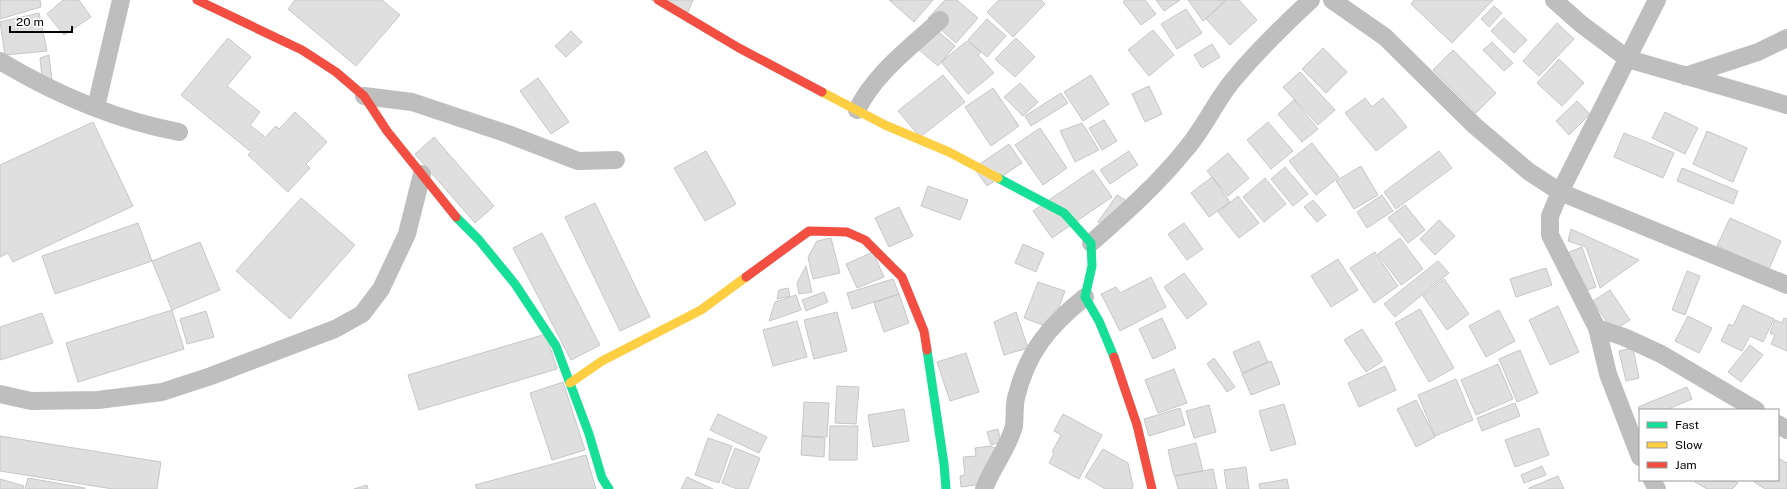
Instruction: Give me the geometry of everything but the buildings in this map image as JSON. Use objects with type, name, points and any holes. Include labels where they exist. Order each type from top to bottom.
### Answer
[{"type":"street","points":[[96,107],[121,0]]},
{"type":"street","points":[[197,0],[302,50],[336,72],[364,96],[387,131],[515,284],[556,346],[602,478],[609,489]]},
{"type":"street","points":[[658,0],[739,48],[885,125],[949,152],[1064,213],[1091,243],[1092,266],[1085,297],[1068,311],[1042,339],[1032,353],[1021,380],[1016,400],[1014,426],[1004,452],[989,474],[984,489]]},
{"type":"street","points":[[1091,243],[1138,202],[1163,176],[1203,126],[1234,79],[1274,34],[1311,0]]},
{"type":"street","points":[[1332,0],[1385,37],[1475,126],[1528,171],[1560,192],[1787,285]]},
{"type":"street","points":[[1554,0],[1581,24],[1628,59],[1787,105]]},
{"type":"street","points":[[1639,454],[1608,374],[1597,328],[1550,235],[1550,216],[1560,192],[1658,0]]},
{"type":"street","points":[[857,110],[865,93],[875,80],[940,20]]},
{"type":"street","points":[[1685,76],[1758,52],[1787,38]]},
{"type":"street","points":[[0,61],[40,84],[121,118],[179,132]]},
{"type":"street","points":[[364,96],[412,102],[508,134],[578,161],[616,160]]},
{"type":"street","points":[[0,394],[31,400],[98,400],[162,392],[211,376],[335,329],[362,314],[381,289],[407,234],[422,174]]},
{"type":"street","points":[[570,383],[602,361],[625,348],[701,310],[808,230],[847,232],[865,240],[902,277],[924,331],[944,464],[946,489]]},
{"type":"street","points":[[1085,297],[1099,318],[1133,409],[1144,449],[1152,489]]},
{"type":"street","points":[[1597,328],[1624,337],[1661,354],[1754,409]]},
{"type":"traffic: fast","points":[[998,178],[1064,213],[1091,243],[1092,266],[1085,297],[1099,321],[1114,357]]},
{"type":"traffic: fast","points":[[456,217],[479,240],[515,284],[556,346],[589,434],[602,478],[609,489]]},
{"type":"traffic: fast","points":[[927,350],[944,464],[946,489]]},
{"type":"traffic: slow","points":[[822,92],[885,125],[949,152],[998,178]]},
{"type":"traffic: slow","points":[[570,383],[602,361],[701,310],[746,277]]},
{"type":"traffic: jam","points":[[197,0],[302,50],[336,72],[364,96],[387,131],[456,217]]},
{"type":"traffic: jam","points":[[658,0],[739,48],[822,92]]},
{"type":"traffic: jam","points":[[746,277],[809,231],[847,232],[865,240],[902,277],[924,331],[927,350]]},
{"type":"traffic: jam","points":[[1114,357],[1137,425],[1152,489]]}]
